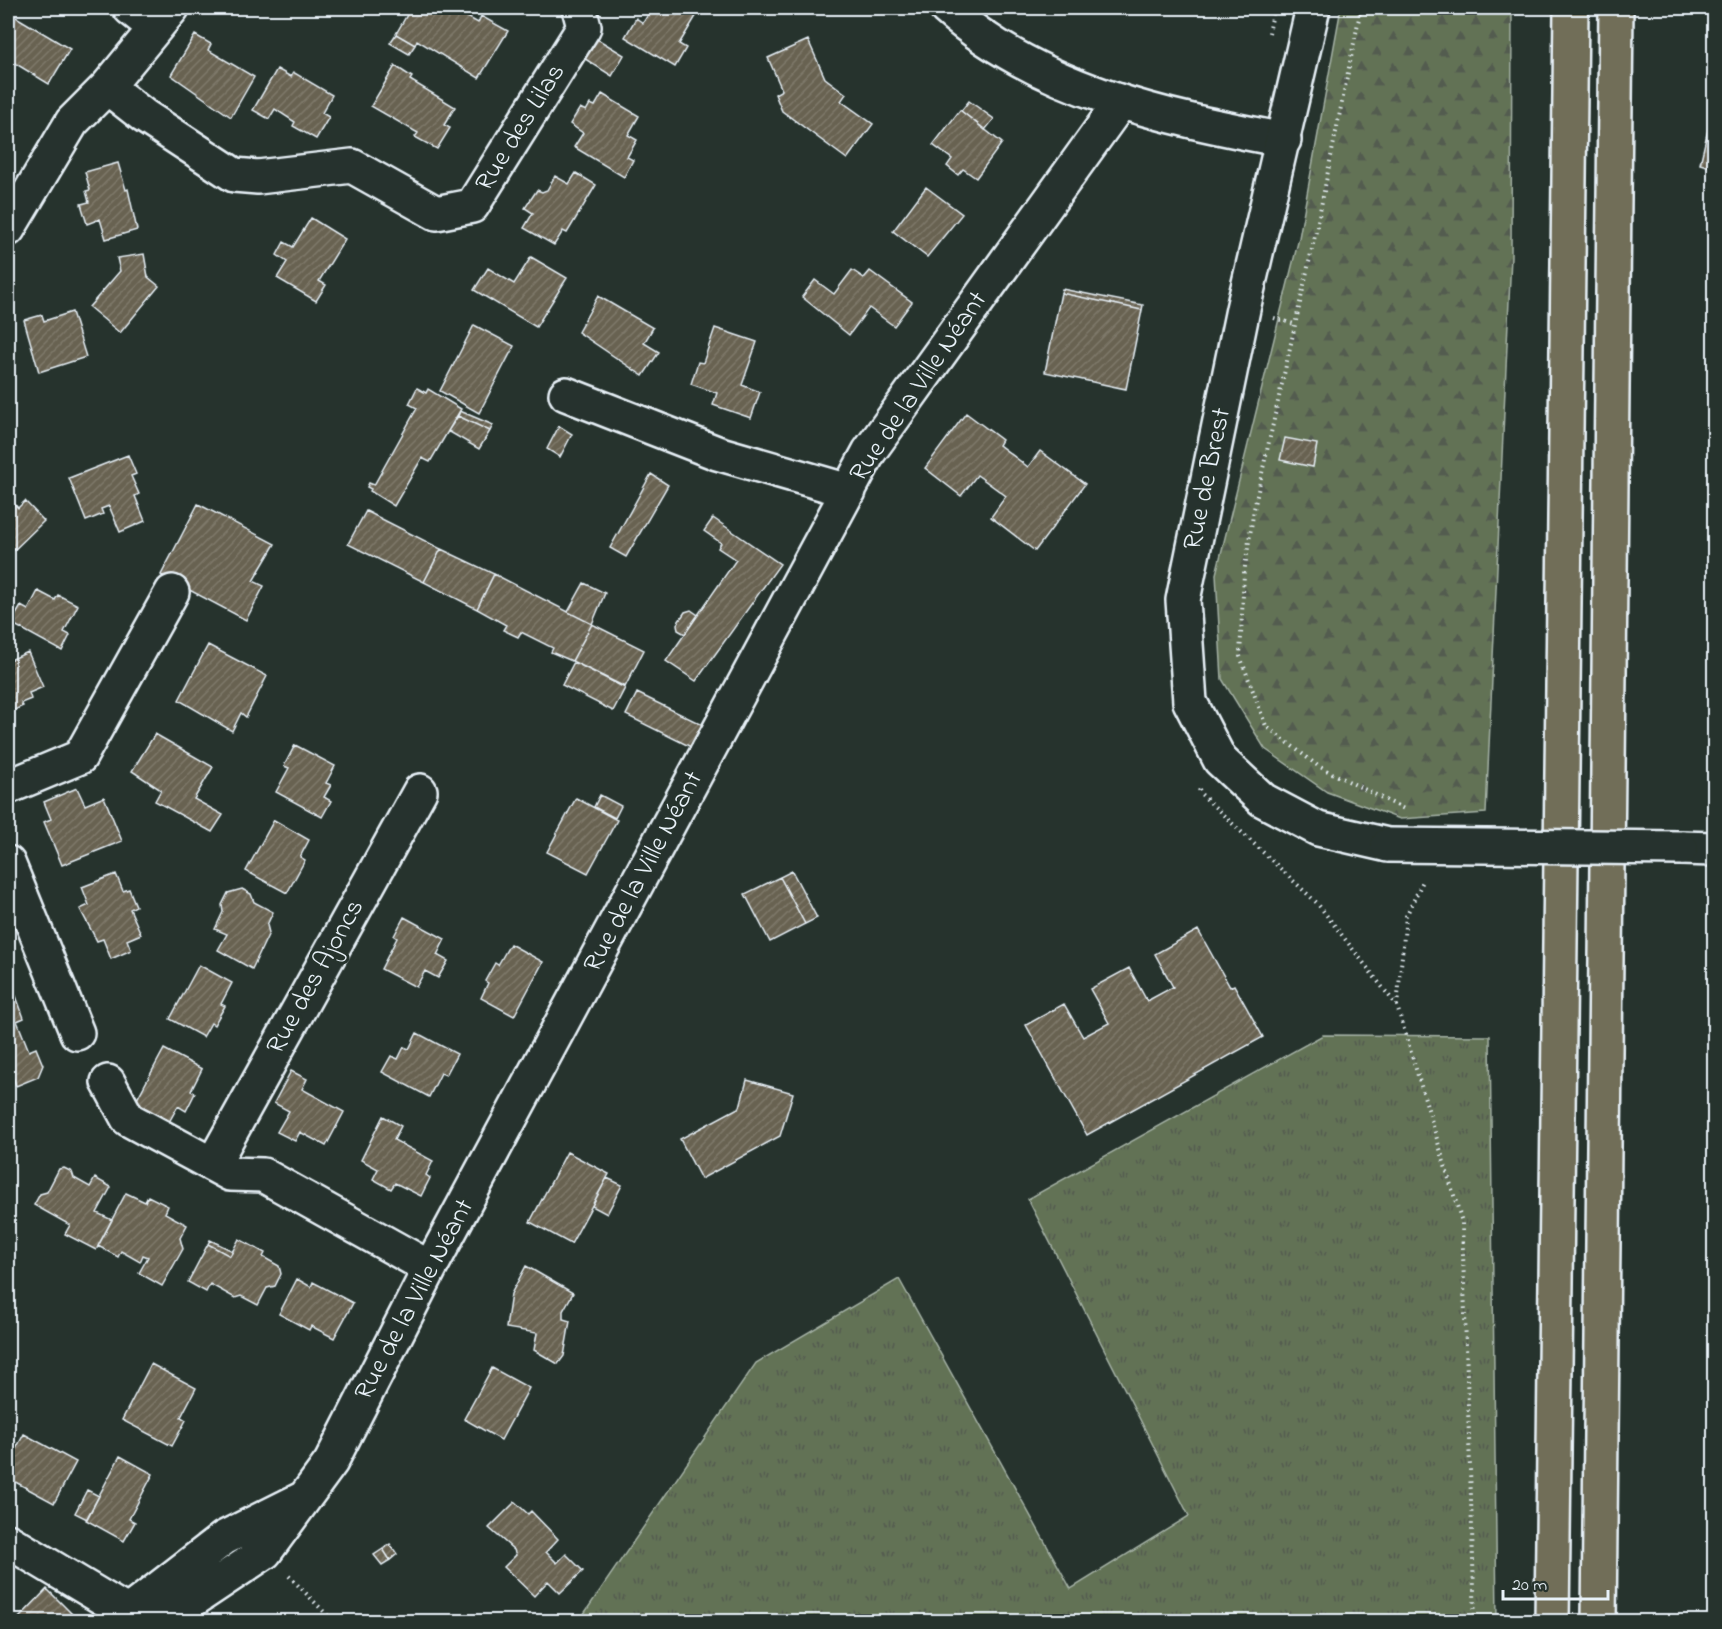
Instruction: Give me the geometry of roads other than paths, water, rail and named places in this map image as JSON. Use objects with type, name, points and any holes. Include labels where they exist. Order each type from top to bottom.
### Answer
[{"type":"highway","points":[[1552,1622],[1572,8]]},
{"type":"highway","points":[[1599,1622],[1616,8]]},
{"type":"street","name":"Rue des Lilas","points":[[107,87],[144,116],[234,175],[258,177],[352,166],[436,213],[472,206],[584,27],[579,8]]},
{"type":"street","points":[[946,8],[969,27],[1040,68],[1120,103],[1284,140]]},
{"type":"street","name":"Rue de Brest","points":[[1313,8],[1243,309],[1183,600],[1190,702],[1220,760],[1263,800],[1318,829],[1388,845],[1714,849]]},
{"type":"street","points":[[8,229],[72,122],[107,87],[152,14]]},
{"type":"street","name":"Rue de la Ville Néant","points":[[160,1622],[265,1552],[331,1462],[430,1268],[869,452],[1120,103]]},
{"type":"street","points":[[566,394],[717,453],[849,491]]},
{"type":"street","points":[[8,787],[80,757],[172,592]]},
{"type":"street","name":"Rue des Ajoncs","points":[[213,1164],[420,790]]},
{"type":"street","points":[[8,863],[77,1033]]},
{"type":"street","points":[[108,1083],[128,1119],[230,1174],[263,1175],[430,1268]]},
{"type":"street","points":[[8,1541],[135,1617],[224,1538],[306,1497]]}]
